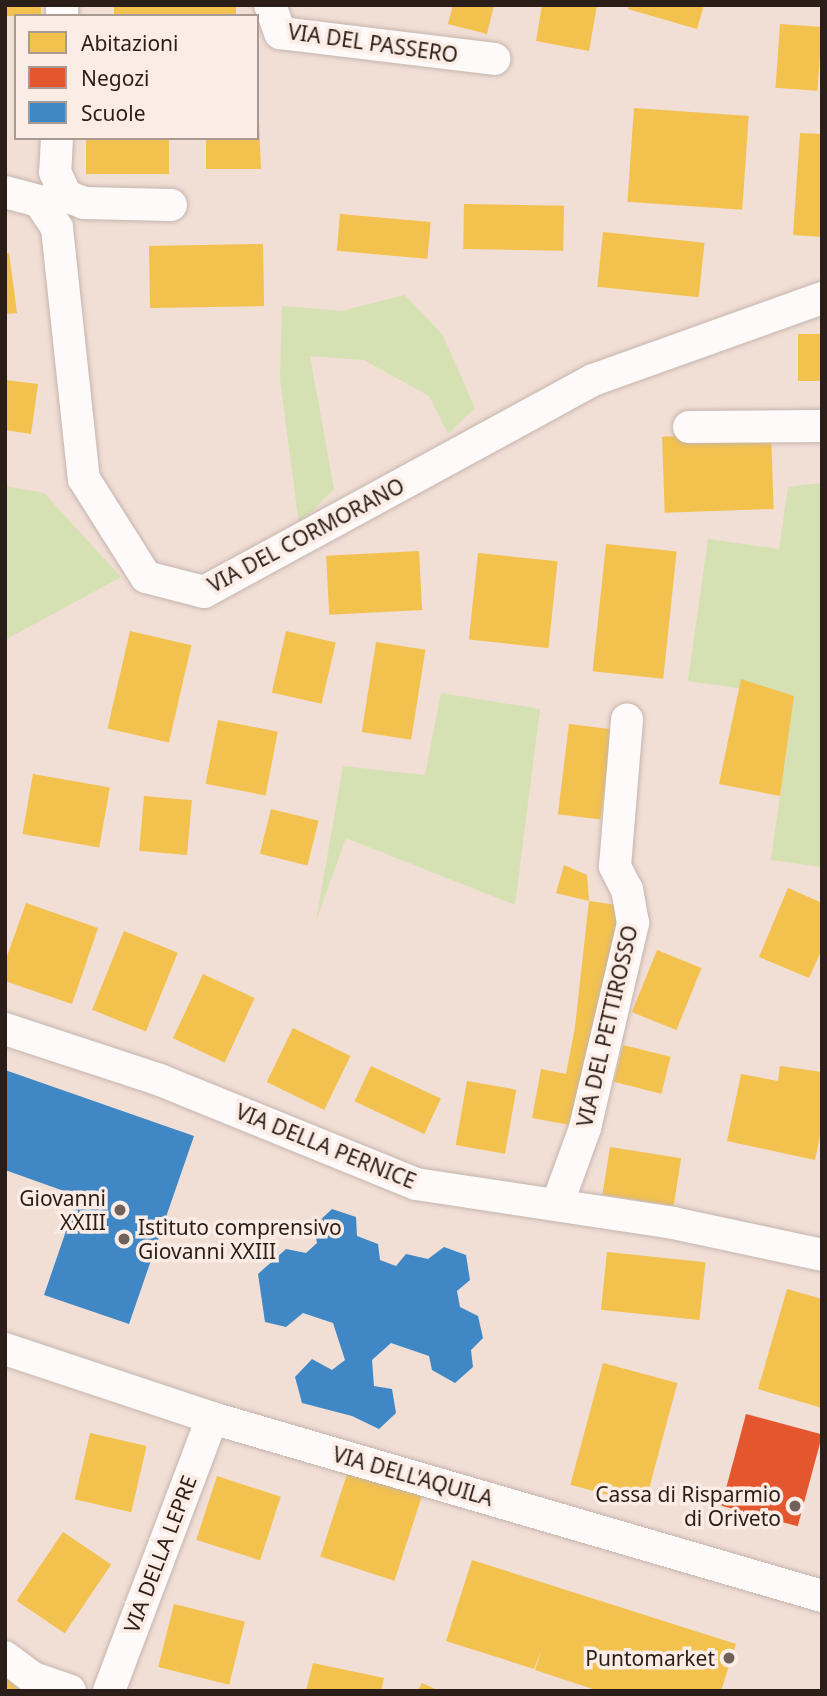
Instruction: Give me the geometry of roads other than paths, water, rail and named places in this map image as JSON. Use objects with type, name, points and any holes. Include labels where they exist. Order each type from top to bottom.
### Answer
[{"type":"street","name":"VIA DEL PASSERO","points":[[271,5],[280,33],[494,59]]},
{"type":"street","points":[[57,140],[55,172],[66,196],[84,202],[171,205]]},
{"type":"street","name":"VIA DEL CORMORANO","points":[[5,192],[39,201],[57,228],[84,480],[146,577],[204,592],[593,380],[822,298]]},
{"type":"street","points":[[689,427],[822,426]]},
{"type":"street","name":"VIA DEL PETTIROSSO","points":[[557,1205],[585,1128],[633,923],[627,890],[615,866],[627,719]]},
{"type":"street","name":"VIA DELLA PERNICE","points":[[5,1028],[160,1080],[416,1184],[673,1223],[822,1255]]},
{"type":"street","name":"VIA DELL'AQUILA","points":[[5,1349],[212,1418],[822,1596]]},
{"type":"street","name":"VIA DELLA LEPRE","points":[[109,1691],[212,1418]]},
{"type":"street","points":[[5,1657],[33,1678],[70,1691]]},
{"type":"place","name":"Giovanni XXIII","points":[[120,1210]]},
{"type":"place","name":"Istituto comprensivo Giovanni XXIII","points":[[124,1239]]},
{"type":"place","name":"Cassa di Risparmio di Oriveto","points":[[795,1506]]},
{"type":"place","name":"Puntomarket","points":[[729,1658]]}]
